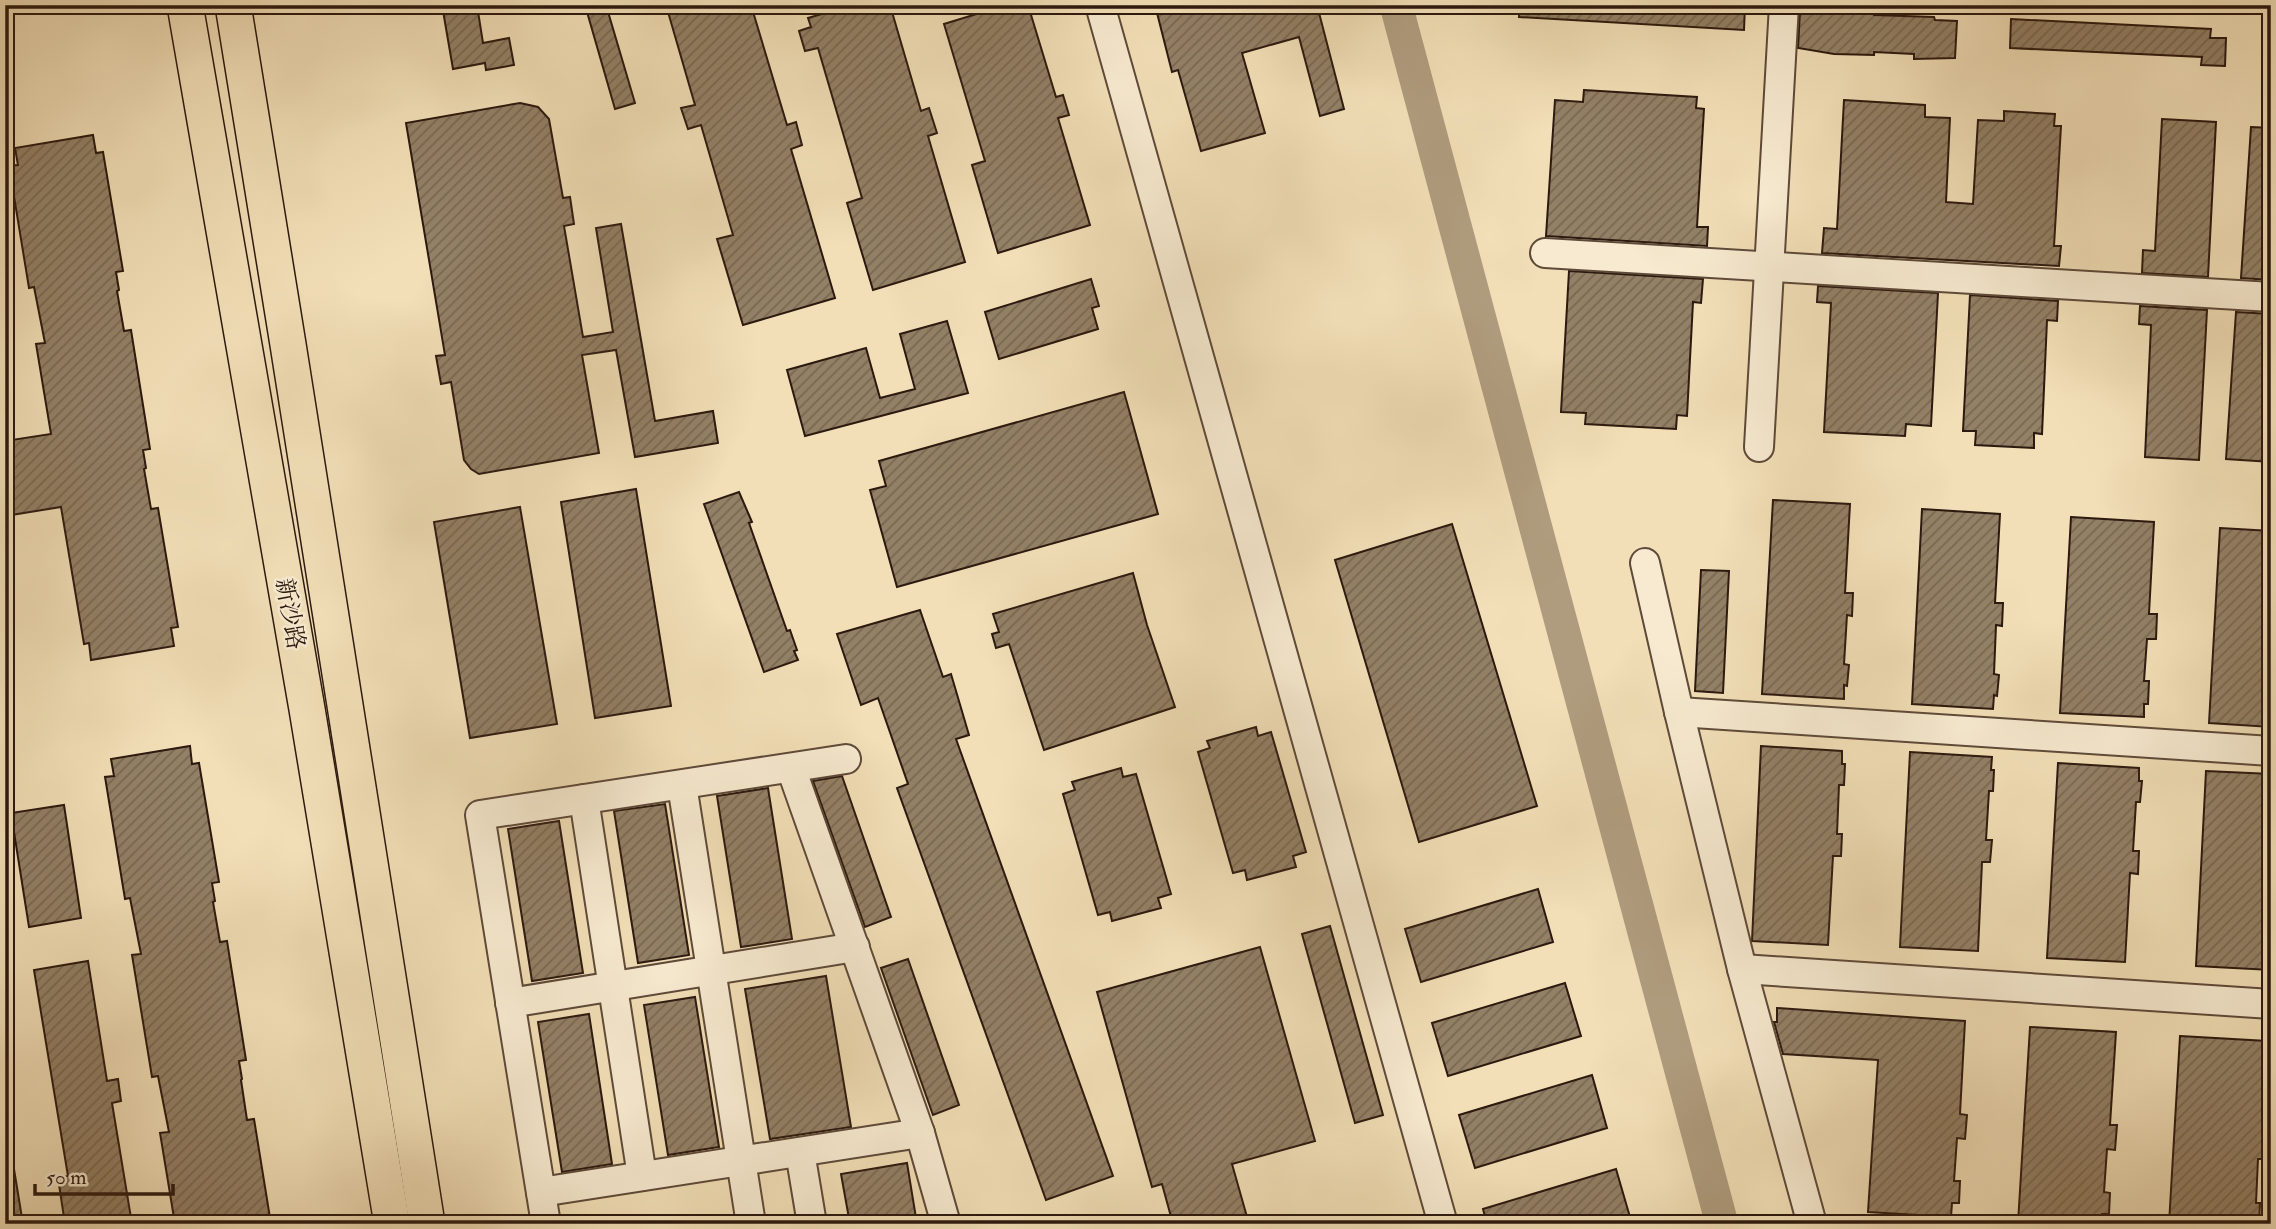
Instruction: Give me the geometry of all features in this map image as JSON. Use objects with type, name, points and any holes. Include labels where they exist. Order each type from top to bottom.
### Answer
[{"type":"main road","name":"新沙路","points":[[185,5],[307,709],[392,1224]]},
{"type":"main road","name":"新沙路","points":[[233,5],[427,1224]]},
{"type":"street","points":[[1100,5],[1443,1224]]},
{"type":"street","points":[[1759,447],[1784,5]]},
{"type":"street","points":[[1545,253],[2271,297]]},
{"type":"street","points":[[1645,563],[1742,969],[1812,1224]]},
{"type":"street","points":[[1679,712],[2271,751]]},
{"type":"street","points":[[546,1224],[480,815],[846,759]]},
{"type":"street","points":[[791,768],[920,1133],[946,1224]]},
{"type":"street","points":[[682,785],[751,1224]]},
{"type":"street","points":[[584,799],[642,1177]]},
{"type":"street","points":[[510,1003],[855,947]]},
{"type":"street","points":[[1742,969],[2271,1004]]},
{"type":"street","points":[[541,1192],[920,1133]]},
{"type":"street","points":[[800,1152],[812,1224]]},
{"type":"building","points":[[442,5],[477,5],[483,43],[509,38],[514,65],[486,70],[485,63],[453,69]]},
{"type":"building","points":[[585,5],[606,5],[635,103],[615,109]]},
{"type":"building","points":[[691,5],[751,5],[787,125],[796,122],[802,145],[791,149],[835,298],[743,325],[717,239],[733,235],[701,125],[688,129],[681,108],[695,105],[668,12]]},
{"type":"building","points":[[853,5],[890,5],[921,111],[929,108],[937,133],[928,136],[965,262],[873,290],[847,203],[862,198],[818,48],[805,51],[799,31],[811,27],[808,18]]},
{"type":"building","points":[[1006,5],[1028,5],[1056,97],[1063,95],[1069,115],[1058,118],[1090,225],[998,253],[972,165],[985,161],[944,24]]},
{"type":"building","points":[[1155,5],[1317,5],[1344,109],[1320,116],[1299,37],[1242,53],[1265,133],[1201,151],[1178,70],[1172,72]]},
{"type":"building","points":[[1520,5],[1745,5],[1744,30],[1519,17]]},
{"type":"building","points":[[1816,9],[1957,21],[1955,58],[1914,59],[1914,54],[1874,52],[1874,55],[1834,54],[1798,48],[1800,11],[1816,12]]},
{"type":"building","points":[[2011,19],[2211,29],[2210,38],[2226,38],[2225,66],[2201,65],[2202,57],[2010,48]]},
{"type":"building","points":[[1584,90],[1697,97],[1696,108],[1704,109],[1697,227],[1708,227],[1707,246],[1546,236],[1555,100],[1583,102]]},
{"type":"building","points":[[1844,100],[1925,105],[1925,117],[1950,118],[1946,202],[1973,204],[1978,120],[2004,121],[2004,111],[2055,114],[2054,126],[2061,126],[2054,246],[2061,246],[2059,266],[1822,253],[1824,228],[1837,229]]},
{"type":"building","points":[[520,103],[538,107],[549,119],[563,198],[570,197],[574,224],[564,226],[583,337],[613,332],[596,228],[621,224],[655,421],[713,411],[718,443],[635,457],[616,350],[582,355],[599,453],[479,474],[464,460],[451,382],[441,384],[436,356],[445,355],[406,123]]},
{"type":"building","points":[[2162,119],[2216,122],[2208,277],[2142,273],[2143,250],[2155,251]]},
{"type":"building","points":[[2251,127],[2271,128],[2271,280],[2241,278]]},
{"type":"building","points":[[93,135],[96,153],[103,152],[123,271],[116,272],[117,291],[124,331],[131,330],[150,449],[143,450],[144,469],[151,509],[158,508],[178,627],[171,628],[174,646],[91,660],[89,643],[84,644],[61,507],[5,516],[5,441],[51,434],[36,344],[45,343],[34,287],[29,288],[9,166],[18,165],[15,148]]},
{"type":"building","points":[[1569,271],[1703,279],[1701,303],[1693,302],[1687,416],[1677,415],[1676,429],[1585,424],[1586,413],[1561,412]]},
{"type":"building","points":[[1091,279],[1099,306],[1092,308],[1098,329],[999,359],[985,312]]},
{"type":"building","points":[[1818,286],[1938,293],[1931,426],[1906,424],[1905,436],[1824,432],[1831,303],[1817,302]]},
{"type":"building","points":[[1970,295],[2058,301],[2057,321],[2047,320],[2042,434],[2034,433],[2034,448],[1975,445],[1976,431],[1963,431]]},
{"type":"building","points":[[2140,306],[2207,310],[2199,460],[2145,457],[2151,325],[2139,324]]},
{"type":"building","points":[[2236,312],[2271,314],[2271,462],[2226,459]]},
{"type":"building","points":[[947,321],[968,393],[805,436],[787,370],[866,348],[880,398],[915,389],[900,334]]},
{"type":"building","points":[[1124,392],[1158,514],[897,587],[870,490],[886,486],[879,461]]},
{"type":"building","points":[[636,489],[671,706],[595,718],[561,502]]},
{"type":"building","points":[[739,492],[752,522],[749,523],[787,631],[790,630],[797,650],[794,651],[798,660],[764,672],[704,504]]},
{"type":"building","points":[[1773,500],[1850,504],[1845,593],[1853,593],[1852,616],[1847,615],[1844,664],[1849,665],[1844,699],[1762,694]]},
{"type":"building","points":[[520,507],[557,724],[470,738],[434,522]]},
{"type":"building","points":[[1922,509],[2000,514],[1995,603],[2003,603],[2002,626],[1996,625],[1994,674],[1999,675],[1993,709],[1912,704]]},
{"type":"building","points":[[2071,517],[2154,522],[2149,614],[2157,614],[2156,639],[2147,639],[2144,681],[2149,681],[2148,704],[2144,704],[2144,717],[2060,713]]},
{"type":"building","points":[[1452,524],[1537,806],[1419,842],[1335,560]]},
{"type":"building","points":[[2220,528],[2271,531],[2271,727],[2209,723]]},
{"type":"building","points":[[1701,570],[1729,571],[1723,693],[1695,691]]},
{"type":"building","points":[[1133,573],[1147,625],[1175,707],[1044,750],[1009,644],[996,648],[992,634],[999,632],[993,614]]},
{"type":"building","points":[[920,610],[943,677],[951,674],[969,735],[956,739],[1113,1176],[1046,1200],[897,788],[908,784],[878,698],[861,705],[837,634]]},
{"type":"building","points":[[1256,727],[1258,736],[1271,732],[1306,852],[1293,856],[1296,867],[1247,880],[1245,870],[1233,873],[1198,752],[1210,748],[1207,741]]},
{"type":"building","points":[[190,746],[192,764],[199,763],[219,882],[212,883],[213,902],[220,942],[227,941],[246,1060],[239,1061],[247,1120],[254,1119],[271,1224],[175,1224],[160,1133],[169,1132],[158,1076],[152,1077],[132,955],[141,954],[130,898],[125,899],[105,777],[114,776],[111,759]]},
{"type":"building","points":[[1761,746],[1842,751],[1842,764],[1845,764],[1844,785],[1839,785],[1837,834],[1842,834],[1841,856],[1833,856],[1828,945],[1752,941]]},
{"type":"building","points":[[1910,752],[1992,757],[1993,791],[1989,791],[1986,840],[1992,840],[1990,862],[1982,862],[1978,951],[1900,947]]},
{"type":"building","points":[[2058,763],[2139,768],[2139,781],[2142,781],[2140,802],[2136,802],[2133,851],[2139,851],[2138,874],[2130,873],[2125,962],[2047,958]]},
{"type":"building","points":[[1121,768],[1123,777],[1136,774],[1171,894],[1158,898],[1161,908],[1112,921],[1110,912],[1098,915],[1063,794],[1075,790],[1072,782]]},
{"type":"building","points":[[2206,771],[2271,774],[2271,970],[2196,966]]},
{"type":"building","points":[[842,776],[891,917],[865,927],[813,781]]},
{"type":"building","points":[[768,788],[792,939],[741,947],[717,796]]},
{"type":"building","points":[[665,804],[689,955],[638,963],[614,811]]},
{"type":"building","points":[[64,805],[81,918],[29,927],[11,813]]},
{"type":"building","points":[[559,821],[583,973],[532,981],[508,829]]},
{"type":"building","points":[[1538,889],[1553,942],[1421,982],[1405,929]]},
{"type":"building","points":[[1330,926],[1383,1115],[1355,1123],[1302,934]]},
{"type":"building","points":[[1260,947],[1315,1141],[1232,1164],[1249,1224],[1173,1224],[1162,1184],[1152,1187],[1097,992]]},
{"type":"building","points":[[908,959],[959,1105],[933,1115],[881,968]]},
{"type":"building","points":[[88,961],[107,1081],[118,1079],[121,1101],[112,1103],[132,1224],[65,1224],[58,1178],[68,1176],[34,970]]},
{"type":"building","points":[[826,976],[851,1127],[770,1139],[745,989]]},
{"type":"building","points":[[1565,983],[1581,1036],[1448,1076],[1432,1023]]},
{"type":"building","points":[[695,997],[719,1147],[668,1155],[644,1005]]},
{"type":"building","points":[[1777,1008],[1965,1021],[1960,1114],[1967,1115],[1965,1139],[1957,1138],[1954,1181],[1960,1181],[1959,1203],[1952,1203],[1951,1217],[1868,1212],[1878,1060],[1783,1054],[1774,1022],[1777,1022]]},
{"type":"building","points":[[589,1014],[612,1164],[562,1172],[538,1022]]},
{"type":"building","points":[[2030,1027],[2116,1032],[2110,1125],[2117,1125],[2115,1150],[2107,1149],[2104,1192],[2110,1193],[2109,1214],[2102,1214],[2102,1224],[2018,1223]]},
{"type":"building","points":[[2180,1036],[2267,1041],[2262,1133],[2269,1133],[2268,1159],[2258,1159],[2256,1203],[2260,1203],[2259,1223],[2169,1224]]},
{"type":"building","points":[[1592,1075],[1607,1128],[1475,1168],[1459,1115]]},
{"type":"building","points":[[13,1163],[23,1224],[5,1224],[5,1164]]},
{"type":"building","points":[[907,1163],[917,1224],[850,1224],[841,1174]]},
{"type":"building","points":[[1616,1169],[1632,1224],[1487,1224],[1483,1209]]},
{"type":"waterway","points":[[1396,5],[1722,1224]]}]
